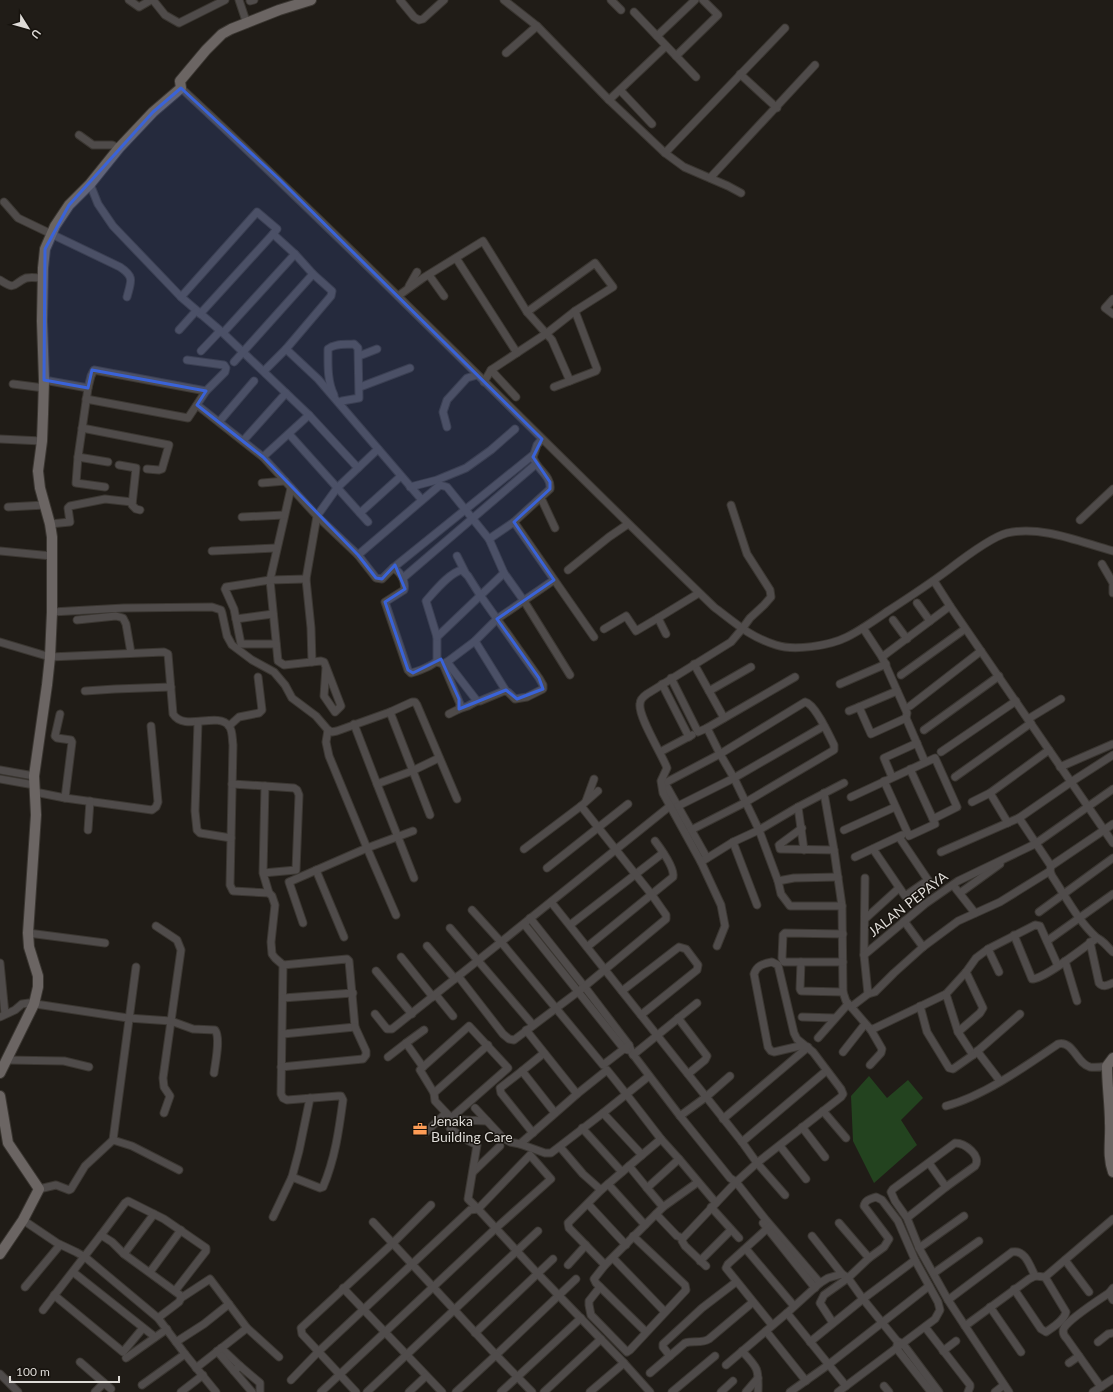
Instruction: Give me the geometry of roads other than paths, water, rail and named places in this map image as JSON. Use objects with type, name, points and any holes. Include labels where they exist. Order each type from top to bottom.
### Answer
[{"type":"street","points":[[129,0],[139,7],[152,0],[165,15],[179,23],[226,0]]},
{"type":"street","points":[[239,0],[247,24]]},
{"type":"street","points":[[0,1073],[34,1004],[39,981],[29,948],[28,933],[36,835],[34,784],[46,698],[52,612],[52,537],[40,488],[38,471],[42,441],[44,384],[42,336],[45,248],[50,234],[62,214],[90,184],[119,148],[181,84],[186,72],[222,34],[231,29],[247,24],[289,3],[311,0]]},
{"type":"street","points":[[400,0],[414,17],[419,20],[423,19],[444,0]]},
{"type":"street","points":[[504,0],[537,26],[609,100],[665,153],[684,167],[741,193]]},
{"type":"street","points":[[657,36],[695,0]]},
{"type":"street","points":[[676,56],[718,15],[703,0]]},
{"type":"street","points":[[612,1],[621,10]]},
{"type":"street","points":[[634,12],[696,78]]},
{"type":"street","points":[[506,53],[537,26]]},
{"type":"street","points":[[665,153],[785,28]]},
{"type":"street","points":[[609,100],[666,46]]},
{"type":"street","points":[[710,178],[815,65]]},
{"type":"street","points":[[740,74],[776,108]]},
{"type":"street","points":[[181,84],[628,524],[714,607],[742,630],[777,645],[796,647],[838,641],[863,628],[962,560],[1005,534],[1021,531],[1040,532],[1113,551]]},
{"type":"street","points":[[620,90],[652,124]]},
{"type":"street","points":[[79,135],[93,145],[112,145],[119,148]]},
{"type":"street","points":[[90,184],[98,204],[109,222],[181,297],[264,371],[309,414],[358,468]]},
{"type":"street","points":[[4,202],[18,218],[126,271],[130,275],[131,280],[127,297]]},
{"type":"street","points":[[179,330],[277,230],[257,212],[181,297]]},
{"type":"street","points":[[264,371],[286,349],[332,294],[332,291],[273,234]]},
{"type":"street","points":[[398,296],[429,274],[482,242],[485,242],[527,312],[547,333],[555,345],[570,381]]},
{"type":"street","points":[[201,352],[295,254]]},
{"type":"street","points":[[456,258],[517,352]]},
{"type":"street","points":[[484,382],[491,370],[547,333],[575,311],[612,288],[595,263],[527,312]]},
{"type":"street","points":[[408,288],[418,272]]},
{"type":"street","points":[[234,362],[313,274]]},
{"type":"street","points":[[429,274],[444,296]]},
{"type":"street","points":[[0,280],[11,286],[16,285],[28,278],[43,278]]},
{"type":"street","points":[[1113,299],[1105,308],[1113,314]]},
{"type":"street","points":[[554,387],[596,371],[597,369],[575,311]]},
{"type":"street","points":[[340,402],[359,398],[359,356],[358,348],[354,344],[341,344],[328,349],[328,372],[332,390],[335,396],[378,449],[422,500]]},
{"type":"street","points":[[286,349],[340,402]]},
{"type":"street","points":[[359,356],[377,349]]},
{"type":"street","points":[[86,399],[188,418],[206,391],[225,372],[226,368],[224,365],[186,360]]},
{"type":"street","points":[[360,387],[410,368]]},
{"type":"street","points":[[105,487],[76,483],[86,399],[91,376],[94,370],[206,391]]},
{"type":"street","points":[[491,370],[516,397]]},
{"type":"street","points":[[447,427],[443,412],[447,400],[467,378],[477,375]]},
{"type":"street","points":[[219,422],[254,381]]},
{"type":"street","points":[[13,384],[44,384],[88,388]]},
{"type":"street","points":[[243,441],[286,393]]},
{"type":"street","points":[[196,405],[263,457],[317,516],[358,554],[376,578],[382,579],[393,568],[465,509],[533,456],[537,445],[542,439]]},
{"type":"street","points":[[263,457],[309,414]]},
{"type":"street","points":[[82,428],[169,445],[162,469],[147,469]]},
{"type":"street","points":[[410,487],[437,480],[466,468],[491,450],[515,429]]},
{"type":"street","points":[[289,434],[368,522]]},
{"type":"street","points":[[0,439],[42,441]]},
{"type":"street","points":[[312,662],[311,628],[306,579],[317,516],[337,488],[378,449]]},
{"type":"street","points":[[489,539],[514,522],[534,502],[541,498],[550,489],[547,477],[536,464],[533,456]]},
{"type":"street","points":[[78,457],[108,462]]},
{"type":"street","points":[[403,578],[472,517],[536,464]]},
{"type":"street","points":[[119,465],[136,468],[132,502],[134,507],[140,510]]},
{"type":"street","points":[[446,475],[447,487],[489,539],[504,573],[524,601],[570,675]]},
{"type":"street","points":[[360,513],[401,476]]},
{"type":"street","points":[[262,482],[285,481]]},
{"type":"street","points":[[358,554],[440,485],[447,487]]},
{"type":"street","points":[[291,488],[276,548],[270,580],[278,661],[280,664],[284,665],[321,661],[324,662],[326,667],[341,706],[336,712],[324,696],[326,667]]},
{"type":"street","points":[[1080,520],[1113,489]]},
{"type":"street","points":[[541,498],[555,528]]},
{"type":"street","points":[[50,524],[70,522],[68,508],[70,506],[105,499],[132,502]]},
{"type":"street","points":[[8,507],[45,504]]},
{"type":"street","points":[[717,946],[725,926],[721,905],[691,830],[663,793],[661,785],[667,768],[642,717],[640,704],[642,698],[647,694],[731,642],[750,618],[771,597],[770,590],[747,554],[731,505]]},
{"type":"street","points":[[242,517],[284,515]]},
{"type":"street","points":[[514,522],[594,637]]},
{"type":"street","points":[[568,570],[609,537],[628,524]]},
{"type":"street","points":[[212,551],[276,548]]},
{"type":"street","points":[[0,551],[52,556]]},
{"type":"street","points":[[457,556],[465,572],[480,595],[539,678],[544,687],[542,690],[527,697],[517,699],[506,691],[475,641]]},
{"type":"street","points":[[1102,564],[1113,582]]},
{"type":"street","points":[[393,568],[399,572],[403,578],[405,588],[385,602],[408,670],[409,672],[414,673],[442,663],[475,641],[497,619],[554,580]]},
{"type":"street","points":[[465,572],[459,571],[454,574],[426,601],[437,637],[437,658],[476,701]]},
{"type":"street","points":[[437,637],[504,573]]},
{"type":"street","points":[[276,644],[241,644],[234,609],[225,589],[226,587],[270,580],[306,579]]},
{"type":"street","points":[[934,580],[950,606],[1113,843]]},
{"type":"street","points":[[1113,586],[1113,593]]},
{"type":"street","points":[[604,629],[626,616],[636,631],[699,593]]},
{"type":"street","points":[[917,603],[930,621]]},
{"type":"street","points":[[882,657],[950,606]]},
{"type":"street","points":[[52,612],[124,608],[217,608],[222,613],[232,645],[252,660],[274,672],[285,685],[292,698],[309,710],[328,730],[332,732],[415,702],[457,799]]},
{"type":"street","points":[[236,619],[273,614]]},
{"type":"street","points":[[77,620],[116,616],[123,618],[126,624],[131,653]]},
{"type":"street","points":[[658,618],[666,634]]},
{"type":"street","points":[[893,620],[907,639]]},
{"type":"street","points":[[863,628],[886,664],[907,714],[906,718],[925,762]]},
{"type":"street","points":[[901,675],[966,629]]},
{"type":"street","points":[[0,642],[50,657],[164,652],[168,654],[173,714],[176,719],[180,721],[198,722],[217,720],[229,726],[231,730],[233,745],[231,889],[233,891],[269,893]]},
{"type":"street","points":[[910,706],[981,650]]},
{"type":"street","points":[[442,663],[459,699],[461,706],[459,709]]},
{"type":"street","points":[[694,664],[724,718]]},
{"type":"street","points":[[840,684],[886,664]]},
{"type":"street","points":[[709,691],[751,667]]},
{"type":"street","points":[[924,730],[999,676]]},
{"type":"street","points":[[660,752],[707,728],[795,677]]},
{"type":"street","points":[[229,726],[239,717],[259,713],[262,710],[258,678]]},
{"type":"street","points":[[671,678],[698,732]]},
{"type":"street","points":[[662,684],[689,737]]},
{"type":"street","points":[[85,691],[171,687]]},
{"type":"street","points":[[449,714],[476,701],[480,701],[500,692],[506,691]]},
{"type":"street","points":[[849,711],[897,691]]},
{"type":"street","points":[[954,777],[1061,699]]},
{"type":"street","points":[[941,752],[1016,701]]},
{"type":"street","points":[[664,780],[720,754],[805,702],[811,704],[824,726],[834,745],[834,750],[746,802],[691,830]]},
{"type":"street","points":[[859,707],[871,734],[906,718]]},
{"type":"street","points":[[390,712],[430,815]]},
{"type":"street","points":[[60,714],[55,736],[57,738],[71,740],[72,742],[65,798]]},
{"type":"street","points":[[198,722],[195,811],[197,830],[200,833],[231,838]]},
{"type":"street","points":[[354,724],[414,878]]},
{"type":"street","points":[[0,770],[65,798],[152,810],[156,807],[158,802],[150,726]]},
{"type":"street","points":[[375,1014],[389,1030],[435,996],[477,960],[674,806],[734,778],[824,726]]},
{"type":"street","points":[[707,728],[746,802],[759,830],[778,881],[781,894],[790,906],[842,906]]},
{"type":"street","points":[[328,730],[326,738],[329,756],[396,915]]},
{"type":"street","points":[[892,777],[884,758],[917,743]]},
{"type":"street","points":[[1060,767],[1113,744]]},
{"type":"street","points":[[972,802],[990,793],[1049,750]]},
{"type":"street","points":[[941,852],[1019,818],[1113,755]]},
{"type":"street","points":[[377,784],[412,771],[439,758]]},
{"type":"street","points":[[851,797],[935,758],[957,807],[933,819]]},
{"type":"street","points":[[884,781],[909,836],[935,824],[910,769]]},
{"type":"street","points":[[0,779],[34,784]]},
{"type":"street","points":[[583,804],[594,779]]},
{"type":"street","points":[[232,784],[294,788],[297,790],[299,795],[296,870],[263,873]]},
{"type":"street","points":[[704,860],[733,842],[759,830],[798,807],[844,784]]},
{"type":"street","points":[[265,786],[263,873],[269,893],[272,896],[275,905],[271,942],[272,954],[283,965],[347,959],[350,963],[355,1027],[366,1051],[366,1055],[363,1059],[281,1067]]},
{"type":"street","name":"JALAN PEPAYA","points":[[864,955],[904,921],[958,881],[1035,844],[1113,789]]},
{"type":"street","points":[[524,849],[598,791]]},
{"type":"street","points":[[990,793],[1008,823]]},
{"type":"street","points":[[824,794],[842,906],[843,992],[846,1001],[871,1030],[882,1049],[881,1053],[870,1065]]},
{"type":"street","points":[[88,830],[90,801]]},
{"type":"street","points":[[427,946],[503,1034],[509,1039],[514,1040],[666,919],[666,915],[652,895],[597,827],[583,804]]},
{"type":"street","points":[[547,868],[628,804]]},
{"type":"street","points":[[674,806],[704,860]]},
{"type":"street","points":[[798,807],[804,850]]},
{"type":"street","points":[[844,830],[896,807]]},
{"type":"street","points":[[1019,818],[1051,869],[1052,876],[1079,918],[1090,932],[1113,952]]},
{"type":"street","points":[[818,1038],[835,1018],[868,994],[875,992],[923,947],[958,921],[1000,902],[1051,869],[1113,824]]},
{"type":"street","points":[[766,849],[779,847],[802,828]]},
{"type":"street","points":[[303,923],[289,882],[367,848],[413,831]]},
{"type":"street","points":[[855,857],[907,833]]},
{"type":"street","points":[[873,849],[905,896],[928,880],[899,837]]},
{"type":"street","points":[[587,947],[673,877],[674,875],[663,853],[655,841]]},
{"type":"street","points":[[733,842],[757,905]]},
{"type":"street","points":[[779,847],[782,850],[834,850]]},
{"type":"street","points":[[570,925],[663,853]]},
{"type":"street","points":[[960,893],[1016,853]]},
{"type":"street","points":[[1039,912],[1113,858]]},
{"type":"street","points":[[316,870],[344,936]]},
{"type":"street","points":[[778,881],[794,878],[838,877]]},
{"type":"street","points":[[865,878],[864,955],[868,994]]},
{"type":"street","points":[[953,885],[975,913]]},
{"type":"street","points":[[865,919],[900,888]]},
{"type":"street","points":[[1046,941],[1113,894]]},
{"type":"street","points":[[551,902],[742,1142],[757,1163],[785,1195]]},
{"type":"street","points":[[472,910],[556,1008],[661,1139],[698,1182],[731,1230],[739,1238]]},
{"type":"street","points":[[530,918],[581,988],[680,1116],[818,1285]]},
{"type":"street","points":[[904,921],[923,947]]},
{"type":"street","points":[[524,924],[581,988]]},
{"type":"street","points":[[871,1030],[946,994],[966,972],[976,958],[988,948],[1035,925],[1040,926],[1058,966]]},
{"type":"street","points":[[156,926],[177,940],[181,950],[163,1084],[170,1097],[164,1113]]},
{"type":"street","points":[[450,928],[533,1024]]},
{"type":"street","points":[[28,933],[105,943]]},
{"type":"street","points":[[843,934],[785,933],[783,935],[782,958],[784,962],[843,962]]},
{"type":"street","points":[[1014,935],[1032,979],[1037,979],[1058,966],[1097,938]]},
{"type":"street","points":[[1090,942],[1099,983],[1102,986],[1113,983]]},
{"type":"street","points":[[622,991],[679,947],[686,949],[698,966],[697,970],[641,1015]]},
{"type":"street","points":[[988,948],[999,972]]},
{"type":"street","points":[[401,957],[453,1016]]},
{"type":"street","points":[[1065,961],[1077,1001]]},
{"type":"street","points":[[706,1266],[684,1246],[682,1241],[683,1238],[733,1182],[780,1146],[843,1094],[842,1089],[806,1046],[797,1039],[794,1034],[778,965],[772,962],[760,965],[754,974],[768,1047],[774,1052],[806,1046]]},
{"type":"street","points":[[801,962],[801,991],[843,992]]},
{"type":"street","points":[[0,964],[3,1015],[26,1003],[128,1018],[171,1021],[193,1029],[216,1030],[218,1033],[218,1041],[214,1073]]},
{"type":"street","points":[[283,965],[283,1034],[281,1067],[282,1097],[287,1100],[338,1096],[343,1099],[338,1142],[323,1187],[320,1188],[292,1177]]},
{"type":"street","points":[[0,1254],[23,1220],[40,1189],[53,1185],[69,1190],[71,1189],[84,1166],[113,1140],[128,1018],[136,967]]},
{"type":"street","points":[[376,971],[412,1014]]},
{"type":"street","points":[[958,1032],[980,1013],[983,1008],[966,972]]},
{"type":"street","points":[[283,998],[353,993]]},
{"type":"street","points":[[946,994],[958,1032],[1000,1081]]},
{"type":"street","points":[[520,1144],[605,1068],[629,1050],[657,1035],[697,1002]]},
{"type":"street","points":[[920,1006],[927,1032],[949,1068],[953,1069],[975,1053],[1020,1014]]},
{"type":"street","points":[[802,1017],[835,1018]]},
{"type":"street","points":[[678,1018],[707,1056],[705,1060],[688,1074]]},
{"type":"street","points":[[843,1052],[866,1024]]},
{"type":"street","points":[[426,1132],[449,1116],[508,1068],[469,1026],[420,1070],[434,1094],[435,1101],[449,1116],[450,1128],[463,1138],[477,1145],[468,1200],[624,1363],[645,1390]]},
{"type":"street","points":[[283,1034],[355,1027]]},
{"type":"street","points":[[388,1057],[424,1030]]},
{"type":"street","points":[[526,1030],[577,1094]]},
{"type":"street","points":[[406,1043],[423,1067]]},
{"type":"street","points":[[946,1106],[969,1099],[1023,1068],[1058,1044],[1062,1043],[1066,1044],[1084,1064],[1089,1067],[1107,1066]]},
{"type":"street","points":[[434,1094],[488,1045]]},
{"type":"street","points":[[723,1119],[806,1046]]},
{"type":"street","points":[[533,1133],[500,1088],[544,1053]]},
{"type":"street","points":[[1113,1058],[1107,1066],[1112,1122],[1109,1155],[1113,1172]]},
{"type":"street","points":[[6,1060],[64,1061],[89,1067]]},
{"type":"street","points":[[522,1071],[555,1113]]},
{"type":"street","points":[[742,1142],[826,1071]]},
{"type":"street","points":[[475,1108],[506,1139],[545,1153],[551,1153],[650,1076]]},
{"type":"street","points":[[680,1116],[706,1097],[730,1076]]},
{"type":"street","points":[[0,1096],[8,1143],[40,1189]]},
{"type":"street","points":[[273,1216],[292,1177],[310,1098]]},
{"type":"street","points":[[823,1111],[846,1138]]},
{"type":"street","points":[[603,1113],[642,1156]]},
{"type":"street","points":[[463,1120],[487,1120]]},
{"type":"street","points":[[802,1127],[825,1157]]},
{"type":"street","points":[[582,1128],[622,1172]]},
{"type":"street","points":[[605,1265],[569,1228],[569,1222],[601,1190],[661,1139]]},
{"type":"street","points":[[113,1140],[132,1146],[178,1170]]},
{"type":"street","points":[[907,1218],[977,1164],[975,1156],[970,1150],[962,1144],[955,1143],[892,1190],[892,1196],[907,1218],[919,1248],[948,1300],[1009,1392]]},
{"type":"street","points":[[473,1172],[500,1146]]},
{"type":"street","points":[[560,1146],[583,1174],[601,1190]]},
{"type":"street","points":[[780,1146],[806,1179]]},
{"type":"street","points":[[291,1380],[318,1352],[470,1210],[478,1209],[530,1155],[551,1179],[495,1229],[321,1392]]},
{"type":"street","points":[[647,1188],[679,1159]]},
{"type":"street","points":[[929,1163],[946,1187]]},
{"type":"street","points":[[629,1166],[663,1207]]},
{"type":"street","points":[[646,1332],[595,1282],[594,1277],[663,1207],[698,1182]]},
{"type":"street","points":[[608,1184],[645,1225]]},
{"type":"street","points":[[833,1324],[820,1303],[821,1299],[845,1276],[884,1247],[889,1239],[864,1206],[867,1200],[876,1197],[882,1200],[894,1215],[915,1260],[938,1302],[940,1310],[935,1319],[838,1392]]},
{"type":"street","points":[[43,1310],[128,1201],[181,1230],[206,1249],[175,1291]]},
{"type":"street","points":[[588,1204],[626,1245]]},
{"type":"street","points":[[356,1392],[302,1334],[301,1328],[392,1244],[431,1205]]},
{"type":"street","points":[[124,1254],[154,1214]]},
{"type":"street","points":[[656,1214],[677,1236],[683,1238]]},
{"type":"street","points":[[919,1248],[964,1216]]},
{"type":"street","points":[[965,1326],[1014,1289],[1035,1276],[1045,1277],[1113,1219]]},
{"type":"street","points":[[23,1220],[60,1245],[85,1257],[158,1318],[216,1392]]},
{"type":"street","points":[[373,1222],[475,1333],[532,1392]]},
{"type":"street","points":[[839,1223],[869,1258]]},
{"type":"street","points":[[767,1224],[746,1249],[728,1264],[726,1268],[772,1325]]},
{"type":"street","points":[[150,1272],[181,1230]]},
{"type":"street","points":[[700,1261],[731,1230]]},
{"type":"street","points":[[367,1392],[538,1231]]},
{"type":"street","points":[[101,1235],[112,1242],[124,1254],[180,1294],[181,1298]]},
{"type":"street","points":[[600,1287],[589,1301],[588,1306],[591,1315],[625,1351],[629,1351],[686,1290],[686,1287],[633,1236]]},
{"type":"street","points":[[812,1236],[883,1322],[936,1392]]},
{"type":"street","points":[[934,1273],[979,1241]]},
{"type":"street","points":[[26,1287],[60,1245]]},
{"type":"street","points":[[568,1265],[586,1245]]},
{"type":"street","points":[[746,1249],[794,1306]]},
{"type":"street","points":[[948,1300],[1012,1252],[1017,1251],[1022,1254],[1035,1276]]},
{"type":"street","points":[[613,1258],[665,1312]]},
{"type":"street","points":[[475,1333],[553,1259]]},
{"type":"street","points":[[810,1342],[863,1299],[915,1260]]},
{"type":"street","points":[[1065,1260],[1089,1292]]},
{"type":"street","points":[[73,1272],[155,1337]]},
{"type":"street","points":[[726,1365],[818,1285],[828,1278],[845,1276]]},
{"type":"street","points":[[1014,1289],[1041,1329],[1046,1332],[1062,1320],[1066,1312],[1045,1277]]},
{"type":"street","points":[[158,1318],[178,1303],[181,1298],[210,1279],[247,1328],[279,1357]]},
{"type":"street","points":[[456,1392],[576,1279]]},
{"type":"street","points":[[670,1356],[663,1345],[702,1308],[736,1282]]},
{"type":"street","points":[[790,1392],[828,1365],[929,1286]]},
{"type":"street","points":[[343,1288],[442,1392]]},
{"type":"street","points":[[1101,1387],[1064,1335],[1064,1328],[1090,1305],[1111,1290],[1113,1300]]},
{"type":"street","points":[[54,1295],[123,1352],[143,1328]]},
{"type":"street","points":[[650,1372],[687,1342],[702,1342],[709,1339],[753,1302]]},
{"type":"street","points":[[176,1342],[204,1324],[229,1304]]},
{"type":"street","points":[[990,1307],[1021,1352]]},
{"type":"street","points":[[787,1313],[846,1386]]},
{"type":"street","points":[[501,1392],[581,1318]]},
{"type":"street","points":[[925,1326],[970,1385],[968,1392]]},
{"type":"street","points":[[196,1368],[247,1328]]},
{"type":"street","points":[[126,1358],[167,1329]]},
{"type":"street","points":[[677,1331],[687,1342]]},
{"type":"street","points":[[766,1331],[806,1380]]},
{"type":"street","points":[[1098,1342],[1108,1334],[1113,1333]]},
{"type":"street","points":[[544,1392],[601,1339]]},
{"type":"street","points":[[943,1351],[956,1340]]},
{"type":"street","points":[[219,1350],[260,1383],[260,1392]]},
{"type":"street","points":[[219,1350],[252,1392]]},
{"type":"street","points":[[742,1351],[754,1364],[758,1372],[758,1392]]},
{"type":"street","points":[[142,1385],[185,1354]]},
{"type":"street","points":[[672,1392],[715,1356]]},
{"type":"street","points":[[1069,1363],[1079,1356]]},
{"type":"street","points":[[80,1362],[111,1389]]},
{"type":"street","points":[[590,1392],[624,1363]]},
{"type":"street","points":[[234,1371],[240,1366]]},
{"type":"street","points":[[0,1374],[18,1392]]},
{"type":"street","points":[[182,1392],[203,1375]]},
{"type":"street","points":[[409,1392],[426,1376]]},
{"type":"street","points":[[746,1392],[758,1378]]},
{"type":"street","points":[[1093,1392],[1113,1379]]},
{"type":"street","points":[[721,1392],[733,1382]]},
{"type":"street","points":[[95,1392],[104,1383]]},
{"type":"street","points":[[995,1392],[1004,1384]]},
{"type":"street","points":[[884,1386],[889,1392]]},
{"type":"place","name":"Jenaka Building Care","points":[[420,1129]]}]
